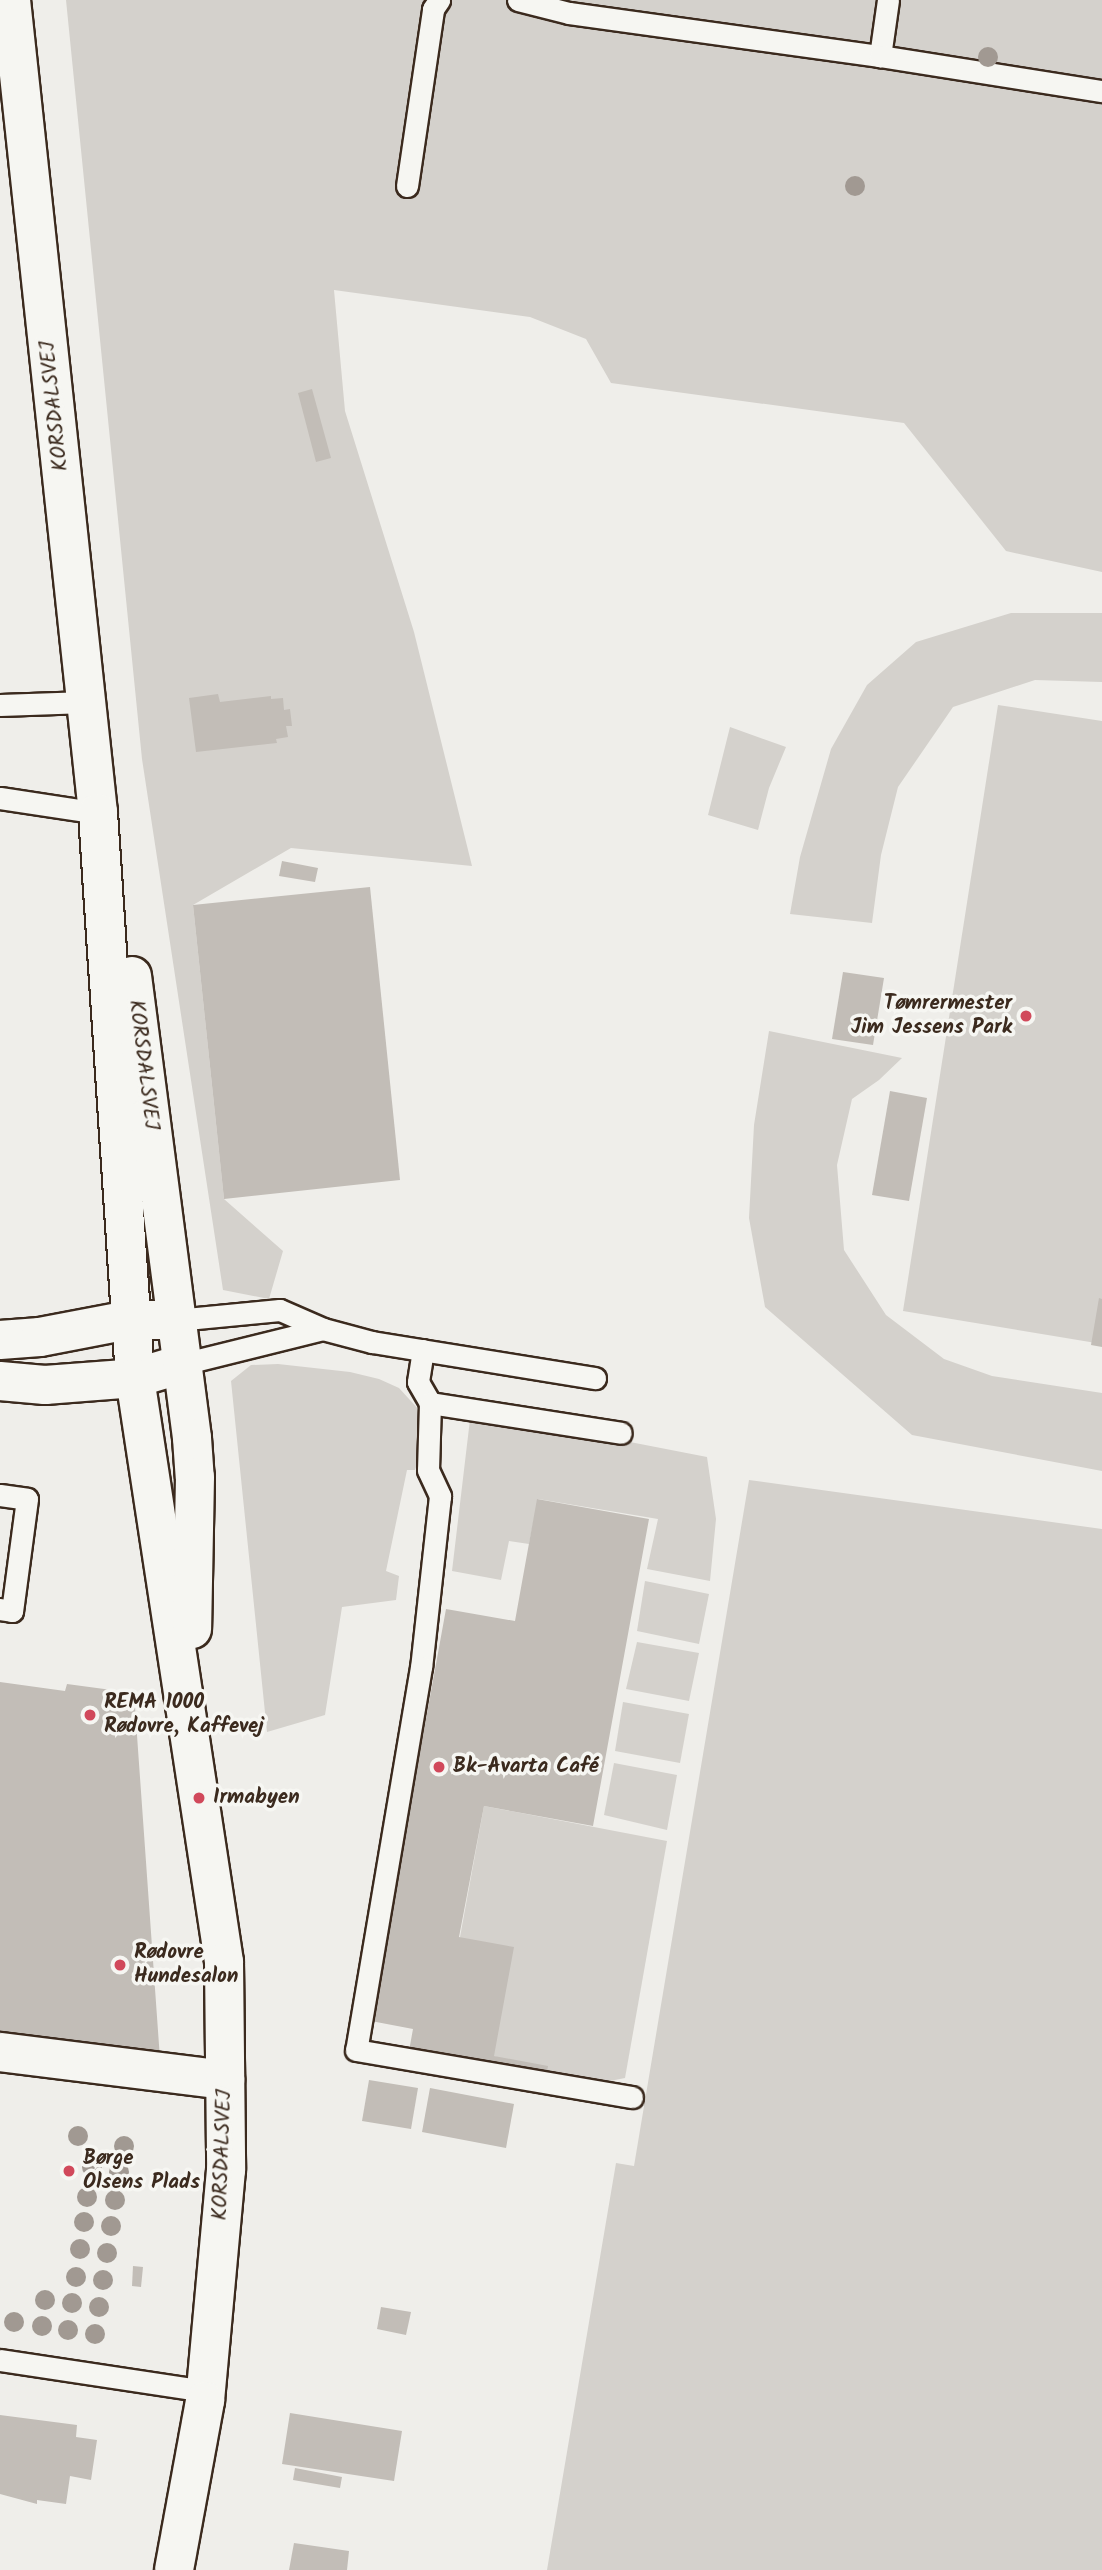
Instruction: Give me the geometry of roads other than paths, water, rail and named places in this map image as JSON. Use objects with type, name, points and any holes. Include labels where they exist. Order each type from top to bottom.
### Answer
[{"type":"street","name":"KORSDALSVEJ","points":[[11,0],[99,813],[129,1320],[135,1378],[224,1962],[226,2170],[206,2391],[174,2570]]},
{"type":"street","name":"KORSDALSVEJ","points":[[99,813],[128,943],[195,1478],[191,1739]]},
{"type":"street","points":[[0,1340],[40,1337],[129,1320],[176,1320]]},
{"type":"street","points":[[0,1381],[45,1385],[135,1378],[182,1364]]},
{"type":"street","points":[[0,2052],[225,2080]]},
{"type":"lane","points":[[407,186],[433,9],[439,0]]},
{"type":"lane","points":[[518,0],[569,13],[880,56],[1102,91]]},
{"type":"lane","points":[[880,56],[888,0]]},
{"type":"lane","points":[[0,705],[86,702]]},
{"type":"lane","points":[[0,798],[99,813]]},
{"type":"lane","points":[[176,1320],[280,1310],[323,1329],[372,1342],[595,1378]]},
{"type":"lane","points":[[182,1364],[323,1329]]},
{"type":"lane","points":[[423,1350],[418,1382],[430,1403],[428,1469],[440,1496],[439,1509],[421,1667],[356,2050],[632,2096]]},
{"type":"lane","points":[[430,1403],[621,1433]]},
{"type":"lane","points":[[0,1495],[27,1499],[12,1611],[0,1609]]},
{"type":"lane","points":[[0,2360],[206,2391]]},
{"type":"place","name":"Tømrermester Jim Jessens Park","points":[[1026,1016]]},
{"type":"place","name":"REMA 1000 Rødovre, Kaffevej","points":[[90,1715]]},
{"type":"place","name":"Bk-Avarta Café","points":[[439,1767]]},
{"type":"place","name":"Irmabyen","points":[[199,1798]]},
{"type":"place","name":"Rødovre Hundesalon","points":[[120,1965]]},
{"type":"place","name":"Børge Olsens Plads","points":[[69,2171]]}]
